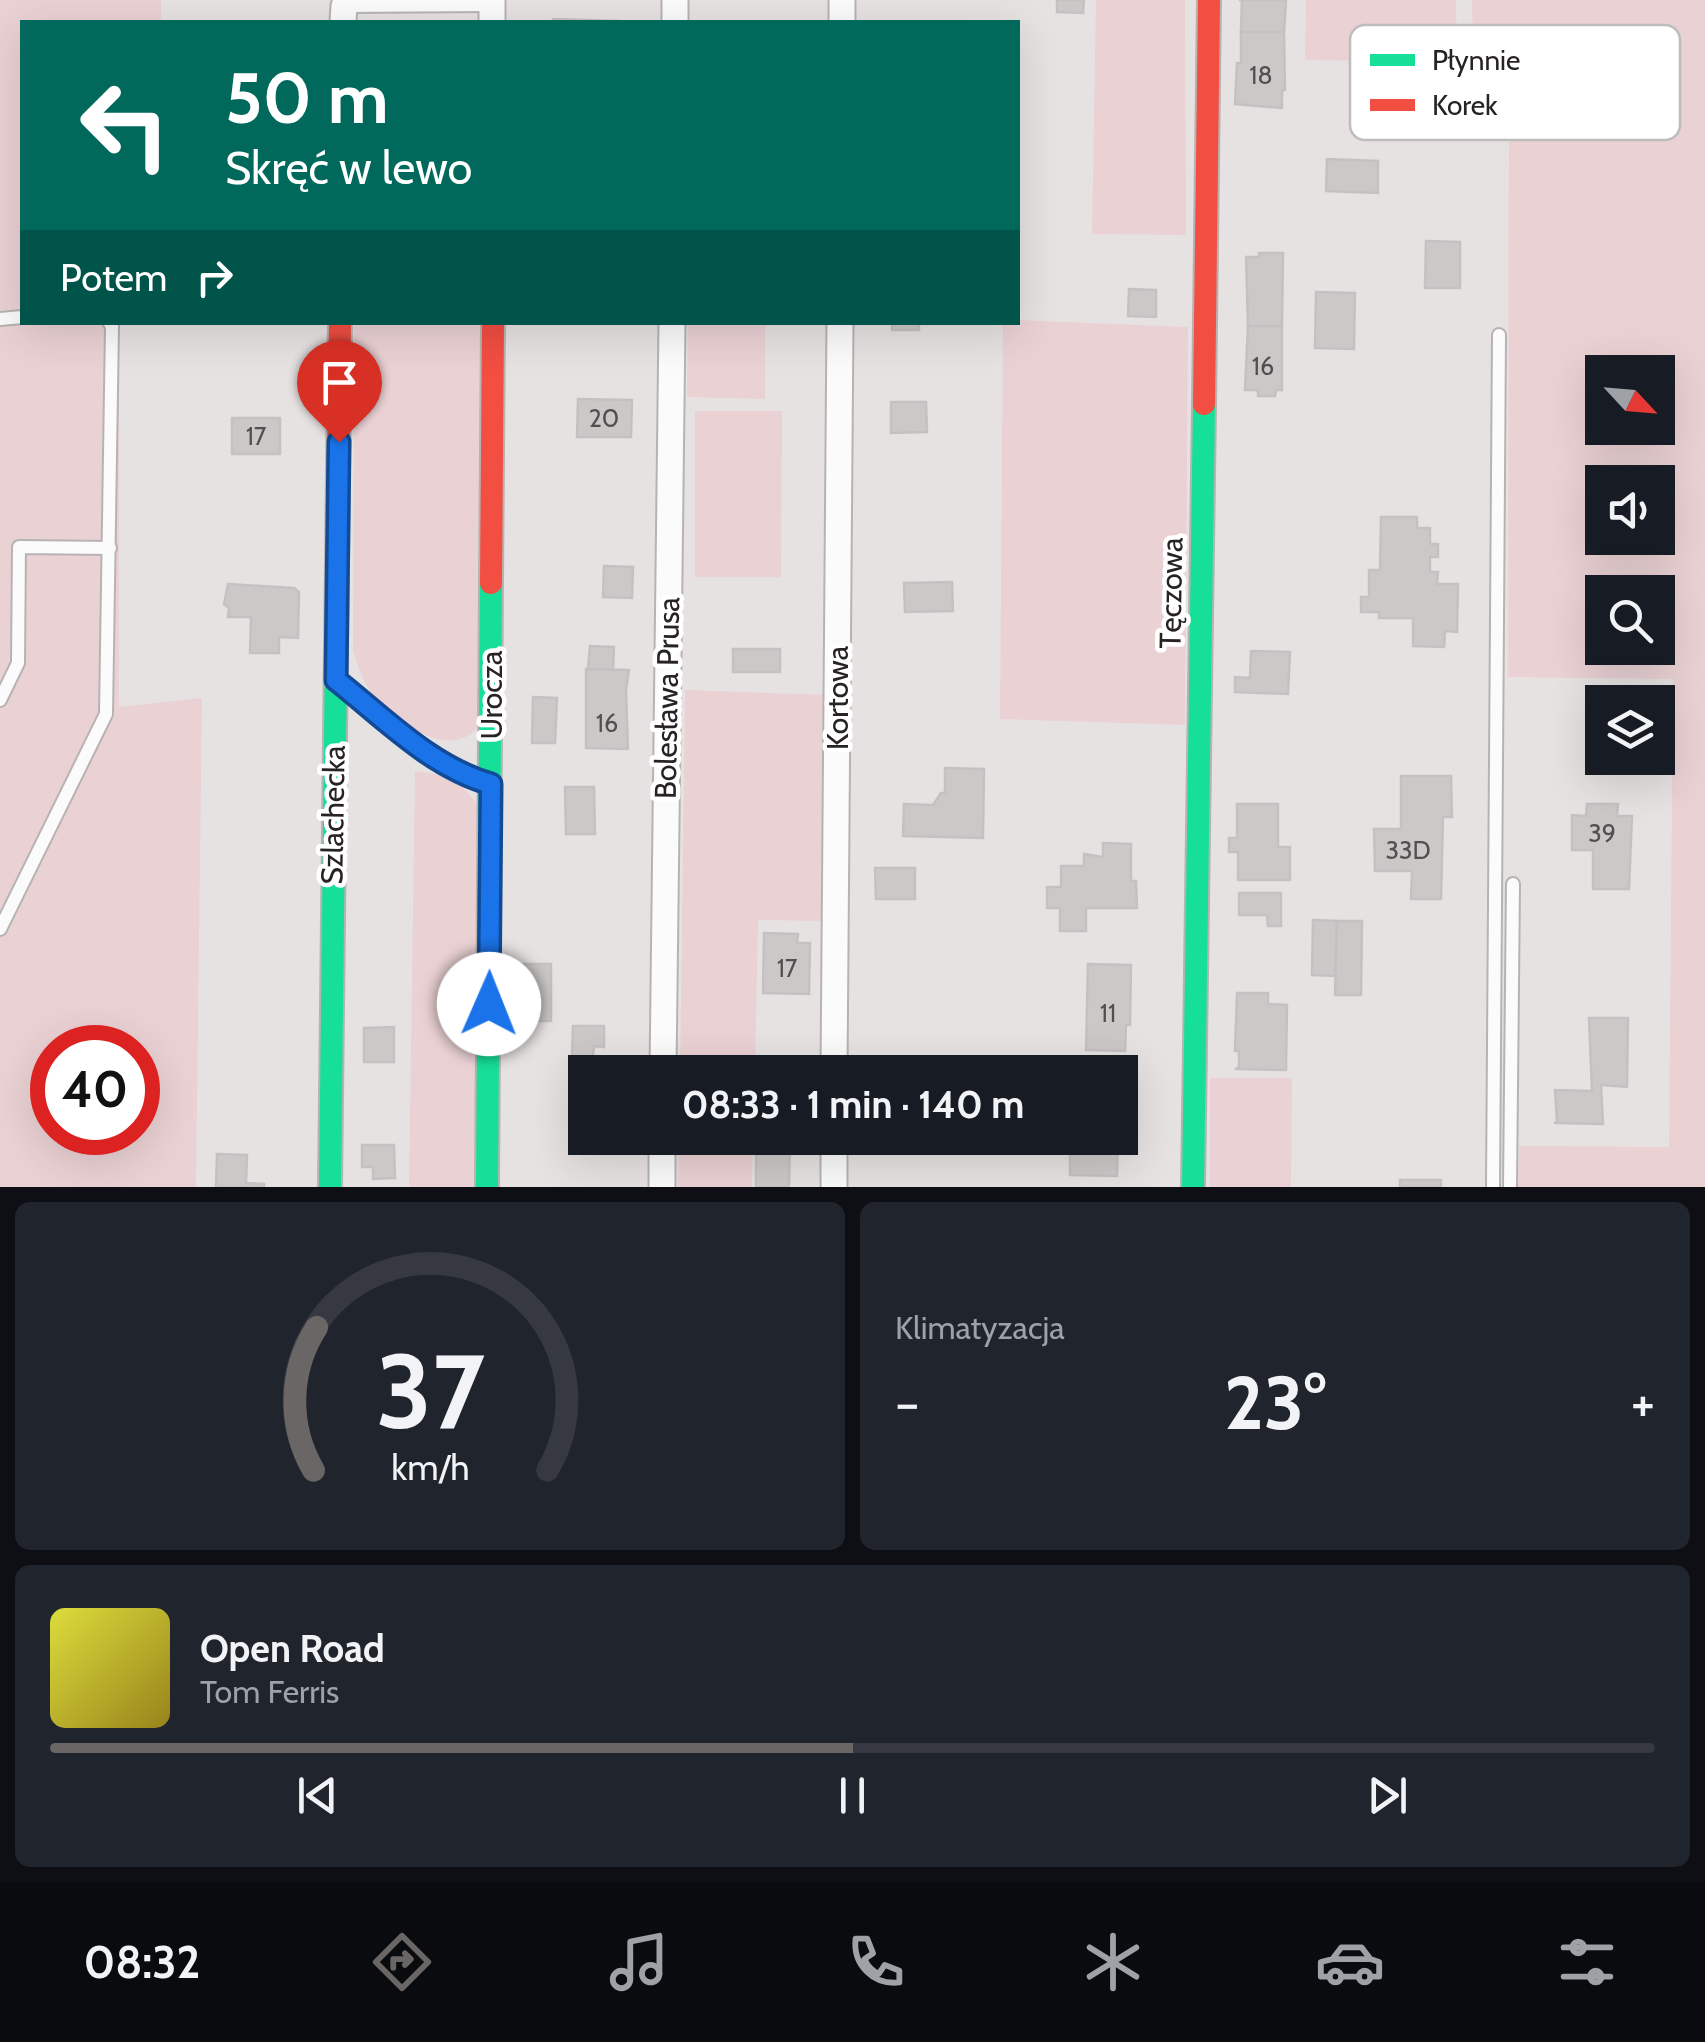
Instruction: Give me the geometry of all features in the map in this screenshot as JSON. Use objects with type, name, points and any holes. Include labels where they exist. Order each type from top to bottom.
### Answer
[{"type":"street","name":"Tęczowa","points":[[1193,1187],[1208,0]]},
{"type":"street","name":"Szlachecka","points":[[330,1187],[331,814],[340,325]]},
{"type":"street","name":"Urocza","points":[[487,1187],[493,325]]},
{"type":"street","name":"Bolesława Prusa","points":[[663,1055],[672,325]]},
{"type":"street","name":"Kortowa","points":[[834,1055],[840,325]]},
{"type":"street","points":[[662,1155],[662,1187]]},
{"type":"street","points":[[834,1155],[834,1187]]},
{"type":"lane","points":[[344,14],[492,9]]},
{"type":"lane","points":[[0,929],[106,714],[110,325]]},
{"type":"lane","points":[[1492,1187],[1498,334]]},
{"type":"lane","points":[[0,700],[18,663],[19,547],[110,548]]},
{"type":"lane","points":[[336,680],[438,760],[491,784]]},
{"type":"lane","points":[[1510,1187],[1513,884]]},
{"type":"shaded area","points":[[0,0],[161,0],[161,20],[20,20],[20,325],[119,325],[119,707],[202,698],[196,1187],[0,1187]]},
{"type":"shaded area","points":[[1096,0],[1185,0],[1186,235],[1092,234]]},
{"type":"shaded area","points":[[1306,0],[1456,0],[1456,25],[1350,25],[1350,61],[1305,60]]},
{"type":"shaded area","points":[[1472,0],[1705,0],[1705,1187],[1518,1187],[1519,1146],[1669,1147],[1673,679],[1508,677],[1509,140],[1680,140],[1680,25],[1472,25]]},
{"type":"shaded area","points":[[1020,320],[1188,327],[1185,725],[1000,719],[1003,325],[1020,325]]},
{"type":"shaded area","points":[[354,325],[486,325],[477,728],[452,740],[422,734],[407,725],[369,690],[353,651]]},
{"type":"shaded area","points":[[688,325],[765,325],[765,399],[687,397]]},
{"type":"shaded area","points":[[695,411],[782,411],[781,577],[695,577]]},
{"type":"shaded area","points":[[685,690],[830,695],[827,921],[758,920],[755,1055],[680,1055]]},
{"type":"shaded area","points":[[415,771],[452,780],[479,807],[477,1187],[409,1187]]},
{"type":"shaded area","points":[[1210,1078],[1292,1078],[1291,1187],[1210,1187]]},
{"type":"shaded area","points":[[679,1155],[753,1155],[752,1187],[678,1187]]},
{"type":"building","points":[[1057,0],[1084,0],[1083,13],[1057,12]]},
{"type":"building","points":[[1242,0],[1286,0],[1284,32],[1241,32]]},
{"type":"building","points":[[1241,32],[1284,32],[1282,108],[1235,104]]},
{"type":"building","points":[[1327,159],[1378,161],[1378,193],[1326,191]]},
{"type":"building","points":[[1426,241],[1460,242],[1460,288],[1425,288]]},
{"type":"building","points":[[1259,253],[1283,253],[1282,326],[1248,326],[1246,257],[1259,257]]},
{"type":"building","points":[[1129,289],[1156,290],[1156,317],[1128,316]]},
{"type":"building","points":[[1316,292],[1355,293],[1354,349],[1315,348]]},
{"type":"building","points":[[892,325],[919,325],[919,330],[892,330]]},
{"type":"building","points":[[1248,326],[1282,326],[1282,390],[1276,390],[1275,396],[1258,396],[1258,390],[1245,390]]},
{"type":"building","points":[[578,399],[632,400],[631,437],[577,437]]},
{"type":"building","points":[[891,402],[926,402],[927,432],[891,433]]},
{"type":"building","points":[[232,418],[280,418],[280,454],[232,454]]},
{"type":"building","points":[[1381,517],[1417,517],[1417,528],[1430,528],[1430,544],[1438,544],[1438,557],[1430,557],[1430,572],[1438,572],[1437,584],[1458,584],[1457,632],[1445,631],[1444,647],[1413,646],[1413,618],[1379,618],[1379,612],[1361,612],[1361,597],[1369,597],[1369,570],[1380,570]]},
{"type":"building","points":[[604,566],[633,567],[632,598],[603,597]]},
{"type":"building","points":[[952,582],[953,611],[905,612],[904,583]]},
{"type":"building","points":[[228,584],[294,588],[299,592],[298,638],[279,637],[279,653],[250,653],[251,617],[228,617],[229,608],[224,604]]},
{"type":"building","points":[[590,646],[614,647],[613,670],[588,669]]},
{"type":"building","points":[[733,649],[780,649],[780,672],[733,672]]},
{"type":"building","points":[[1251,651],[1290,652],[1288,694],[1235,692],[1235,677],[1250,678]]},
{"type":"building","points":[[586,669],[629,670],[628,749],[586,748]]},
{"type":"building","points":[[533,697],[557,698],[555,743],[532,743]]},
{"type":"building","points":[[945,768],[984,769],[983,838],[903,836],[904,804],[933,805],[945,793]]},
{"type":"building","points":[[1401,776],[1451,776],[1452,817],[1443,817],[1441,899],[1411,899],[1412,871],[1375,871],[1374,829],[1401,829]]},
{"type":"building","points":[[565,787],[594,787],[595,834],[566,834]]},
{"type":"building","points":[[1237,804],[1278,804],[1278,847],[1290,847],[1290,880],[1238,880],[1238,852],[1229,852],[1229,838],[1237,838]]},
{"type":"building","points":[[1587,804],[1618,804],[1617,816],[1632,816],[1629,889],[1593,889],[1593,850],[1572,850],[1572,815],[1586,816]]},
{"type":"building","points":[[1103,843],[1131,844],[1131,881],[1136,881],[1137,908],[1086,908],[1086,931],[1060,931],[1060,908],[1047,908],[1047,887],[1061,887],[1061,866],[1084,866],[1084,854],[1103,857]]},
{"type":"building","points":[[875,868],[915,868],[915,899],[876,899]]},
{"type":"building","points":[[1239,893],[1281,893],[1281,926],[1268,926],[1267,915],[1239,915]]},
{"type":"building","points":[[1313,920],[1337,921],[1335,976],[1312,975]]},
{"type":"building","points":[[1337,921],[1362,921],[1361,995],[1335,995]]},
{"type":"building","points":[[764,933],[798,934],[797,943],[810,943],[809,994],[763,993]]},
{"type":"building","points":[[522,964],[551,964],[551,1021],[521,1021],[522,1000],[529,1000],[529,992],[522,992]]},
{"type":"building","points":[[1088,964],[1131,965],[1130,1025],[1126,1025],[1125,1051],[1086,1050]]},
{"type":"building","points":[[1237,993],[1268,993],[1268,1004],[1287,1005],[1286,1070],[1235,1069],[1239,1067],[1239,1051],[1235,1051]]},
{"type":"building","points":[[1589,1018],[1628,1018],[1627,1087],[1601,1085],[1603,1124],[1554,1123],[1555,1090],[1592,1091]]},
{"type":"building","points":[[573,1026],[604,1026],[604,1047],[594,1046],[593,1055],[572,1055]]},
{"type":"building","points":[[394,1027],[394,1062],[364,1062],[364,1028]]},
{"type":"building","points":[[362,1145],[394,1145],[395,1178],[373,1179],[373,1167],[362,1167]]},
{"type":"building","points":[[217,1154],[247,1155],[246,1183],[264,1187],[216,1187]]},
{"type":"building","points":[[756,1155],[790,1155],[789,1187],[756,1187]]},
{"type":"building","points":[[1070,1155],[1118,1155],[1117,1176],[1070,1175]]},
{"type":"building","points":[[1400,1180],[1441,1180],[1441,1187],[1400,1187]]},
{"type":"traffic: fast","points":[[1193,1187],[1204,404]]},
{"type":"traffic: fast","points":[[330,1187],[338,473]]},
{"type":"traffic: fast","points":[[487,1187],[491,583]]},
{"type":"traffic: jam","points":[[1204,404],[1209,0]]},
{"type":"traffic: jam","points":[[338,473],[340,325]]},
{"type":"traffic: jam","points":[[491,583],[493,325]]},
{"type":"route","points":[[339,442],[336,680],[438,760],[491,784],[489,1004]]}]
